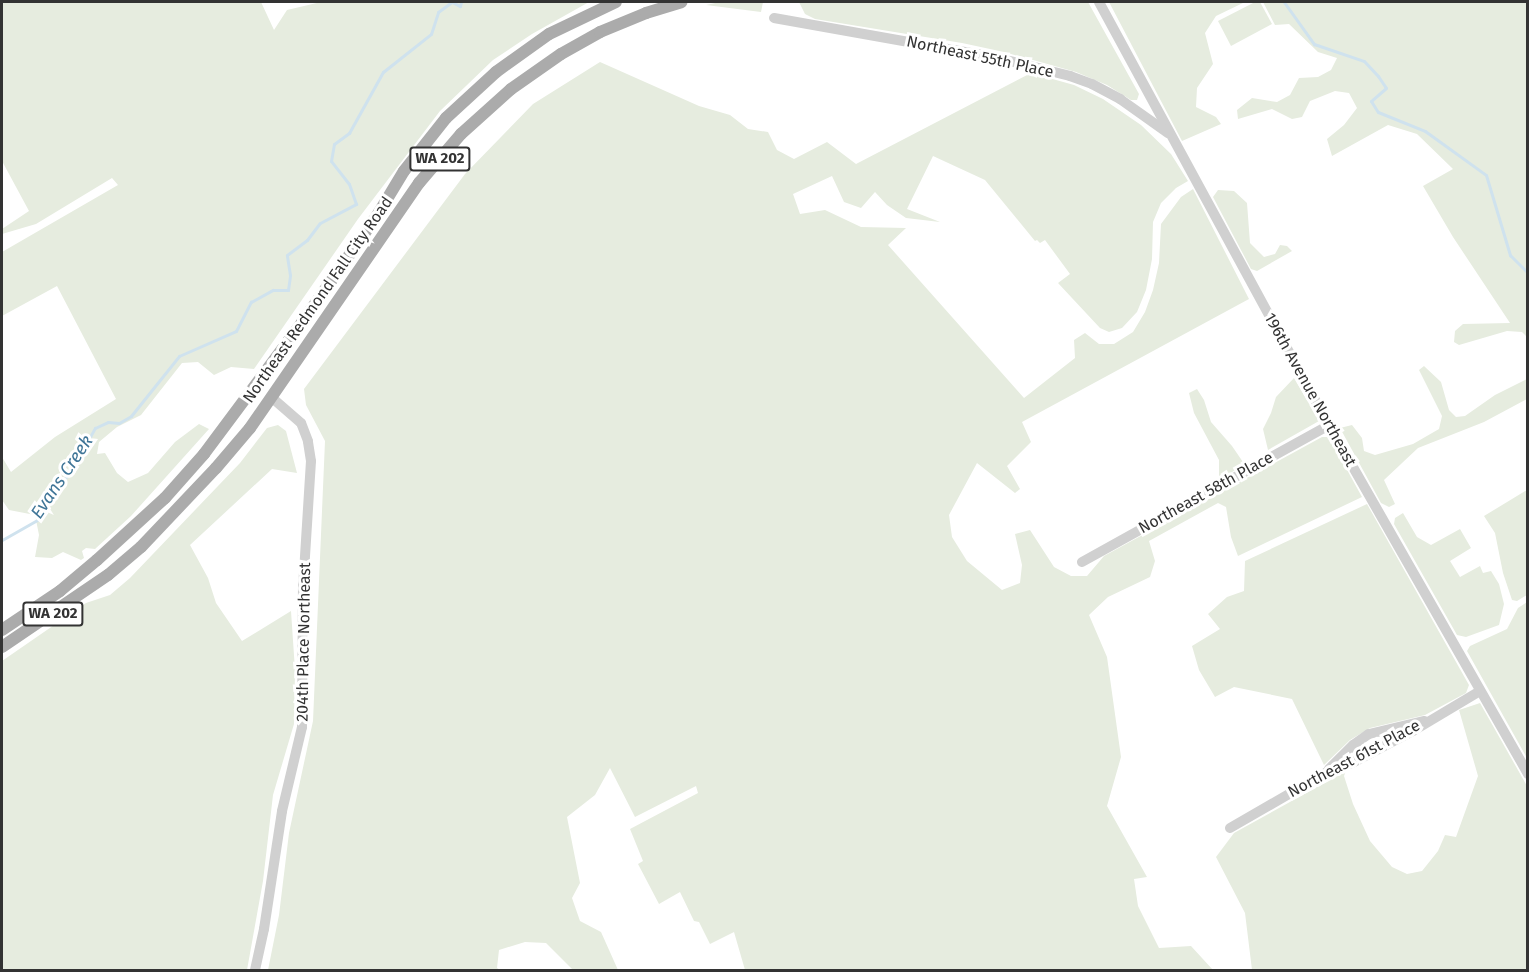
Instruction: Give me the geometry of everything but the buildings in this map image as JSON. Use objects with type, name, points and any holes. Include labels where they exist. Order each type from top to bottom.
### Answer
[{"type":"main road","name":"Northeast Redmond Fall City Road","points":[[2,630],[60,591],[129,533],[204,454],[256,386],[378,214],[404,171],[446,118],[496,72],[549,34],[616,2]]},
{"type":"main road","name":"Northeast Redmond Fall City Road","points":[[2,647],[103,578],[141,547],[216,468],[271,397],[419,183],[461,134],[511,89],[561,54],[600,32],[645,13],[681,2]]},
{"type":"main road","points":[[256,386],[271,397]]},
{"type":"street","name":"196th Avenue Northeast","points":[[1099,2],[1329,425],[1527,774]]},
{"type":"street","name":"Northeast 55th Place","points":[[774,18],[998,58],[1070,76],[1092,84],[1120,99],[1171,135]]},
{"type":"street","name":"204th Place Northeast","points":[[255,970],[264,929],[282,811],[303,727],[303,588],[311,461],[309,441],[301,423],[271,397]]},
{"type":"street","name":"Northeast 58th Place","points":[[1082,562],[1329,425]]},
{"type":"street","name":"Northeast 61st Place","points":[[1230,828],[1327,772],[1352,763],[1480,692]]},
{"type":"street","points":[[1327,772],[1353,745],[1369,734],[1426,721]]},
{"type":"shaded area","points":[[2,2],[261,2],[274,30],[287,10],[321,2],[589,2],[532,34],[493,60],[440,111],[358,219],[254,369],[231,367],[214,375],[198,362],[182,363],[141,415],[117,427],[99,442],[97,454],[105,453],[117,473],[128,482],[148,473],[175,442],[199,424],[209,429],[131,516],[95,549],[86,548],[82,551],[84,558],[81,560],[63,552],[52,558],[35,557],[39,535],[35,515],[9,510],[2,500],[2,457],[11,472],[55,437],[116,399],[57,286],[2,316],[2,252],[118,185],[112,178],[36,224],[2,234],[2,229],[29,211],[2,161]]},
{"type":"shaded area","points":[[720,2],[763,2],[761,12],[706,5]]},
{"type":"shaded area","points":[[799,2],[1088,2],[1139,94],[1137,100],[1131,100],[1107,85],[1076,72],[1004,52],[815,19],[805,14]]},
{"type":"shaded area","points":[[1109,2],[1245,2],[1216,16],[1205,33],[1213,64],[1197,88],[1196,107],[1216,117],[1221,124],[1182,141]]},
{"type":"shaded area","points":[[1255,2],[1260,2],[1272,24],[1231,46],[1218,21]]},
{"type":"shaded area","points":[[1263,2],[1527,2],[1527,337],[1522,332],[1507,331],[1459,345],[1454,342],[1455,331],[1463,324],[1510,323],[1453,237],[1423,186],[1453,169],[1417,134],[1388,125],[1332,156],[1327,139],[1344,125],[1357,108],[1349,93],[1335,91],[1310,101],[1302,117],[1292,119],[1272,109],[1238,119],[1237,110],[1252,98],[1277,102],[1290,95],[1299,78],[1318,77],[1331,70],[1337,58],[1318,52],[1289,24],[1275,25]]},
{"type":"shaded area","points":[[600,62],[699,106],[730,115],[748,129],[768,132],[777,150],[794,159],[827,142],[856,164],[1031,73],[1074,85],[1103,99],[1141,125],[1171,154],[1188,181],[1176,188],[1161,203],[1153,222],[1152,259],[1146,290],[1137,312],[1122,328],[1109,332],[1100,328],[1058,283],[1070,274],[1045,240],[1040,243],[1035,241],[985,180],[933,156],[907,209],[940,222],[906,218],[887,205],[875,192],[861,208],[844,202],[832,176],[793,194],[800,214],[825,210],[861,227],[906,228],[888,245],[1024,398],[1075,358],[1074,340],[1085,333],[1099,344],[1114,344],[1133,332],[1145,312],[1153,290],[1159,263],[1161,224],[1181,197],[1193,189],[1249,299],[1022,422],[1031,442],[1007,466],[1020,489],[1015,493],[977,463],[949,515],[952,537],[967,561],[1002,590],[1020,583],[1022,565],[1015,534],[1030,530],[1054,567],[1071,576],[1087,576],[1104,556],[1322,437],[1329,437],[1362,497],[1238,556],[1231,537],[1226,507],[1218,503],[1149,541],[1155,561],[1150,577],[1108,597],[1089,615],[1107,657],[1121,757],[1107,806],[1147,877],[1134,879],[1138,906],[1159,948],[1191,946],[1213,970],[745,970],[734,932],[710,944],[699,922],[694,921],[680,892],[659,904],[638,864],[643,861],[630,829],[698,793],[696,786],[635,817],[610,768],[595,795],[567,817],[580,883],[572,898],[580,921],[601,932],[618,970],[573,970],[546,943],[525,942],[499,950],[497,968],[500,970],[268,970],[279,915],[289,833],[313,721],[325,441],[306,405],[304,389],[465,174],[533,104]]},
{"type":"shaded area","points":[[1218,190],[1234,191],[1247,203],[1250,243],[1264,257],[1275,254],[1280,245],[1287,246],[1292,251],[1257,271],[1251,269],[1213,197]]},
{"type":"shaded area","points":[[1424,366],[1441,382],[1449,410],[1456,417],[1465,416],[1495,395],[1527,379],[1527,399],[1484,422],[1418,448],[1384,480],[1395,504],[1389,507],[1381,503],[1340,428],[1352,425],[1362,438],[1364,451],[1375,455],[1413,444],[1439,429],[1442,416],[1419,370]]},
{"type":"shaded area","points":[[1294,378],[1319,421],[1268,450],[1263,429],[1276,397]]},
{"type":"shaded area","points":[[1197,389],[1204,400],[1211,422],[1245,465],[1219,479],[1219,460],[1194,413],[1189,393]]},
{"type":"shaded area","points":[[278,425],[286,431],[297,473],[272,469],[190,545],[208,578],[216,603],[242,641],[291,611],[295,670],[294,724],[273,795],[263,881],[247,970],[2,970],[2,661],[86,603],[110,595],[130,578],[240,463],[267,428]]},
{"type":"shaded area","points":[[1527,490],[1527,595],[1517,601],[1512,600],[1503,573],[1495,533],[1484,516]]},
{"type":"shaded area","points":[[1367,504],[1469,685],[1466,693],[1425,715],[1370,728],[1350,740],[1324,765],[1292,699],[1234,687],[1215,697],[1199,670],[1192,646],[1220,629],[1208,614],[1227,597],[1244,591],[1245,561]]},
{"type":"shaded area","points":[[1403,513],[1417,537],[1431,545],[1460,529],[1471,548],[1450,561],[1460,577],[1480,566],[1483,573],[1491,571],[1499,584],[1504,604],[1499,625],[1466,637],[1457,635],[1394,524],[1395,518]]},
{"type":"shaded area","points":[[1527,602],[1527,758],[1467,651],[1470,646],[1507,629],[1518,608]]},
{"type":"shaded area","points":[[1480,703],[1527,786],[1527,970],[1252,970],[1245,913],[1216,857],[1234,833],[1346,771],[1344,776],[1353,804],[1370,841],[1392,867],[1407,874],[1422,871],[1438,851],[1445,835],[1456,837],[1478,776],[1459,710]]},
{"type":"waterway","name":"Evans Creek","points":[[2,540],[37,520],[76,462],[95,428],[108,422],[119,423],[131,416],[179,356],[236,331],[251,302],[273,290],[288,290],[290,275],[287,255],[307,240],[320,223],[356,204],[349,184],[331,161],[334,144],[349,133],[383,72],[431,34],[438,12],[452,2],[460,6],[461,2]]},
{"type":"waterway","name":"Evans Creek","points":[[1284,2],[1314,44],[1364,61],[1378,76],[1386,88],[1371,101],[1378,112],[1425,131],[1486,175],[1510,255],[1528,273]]}]
